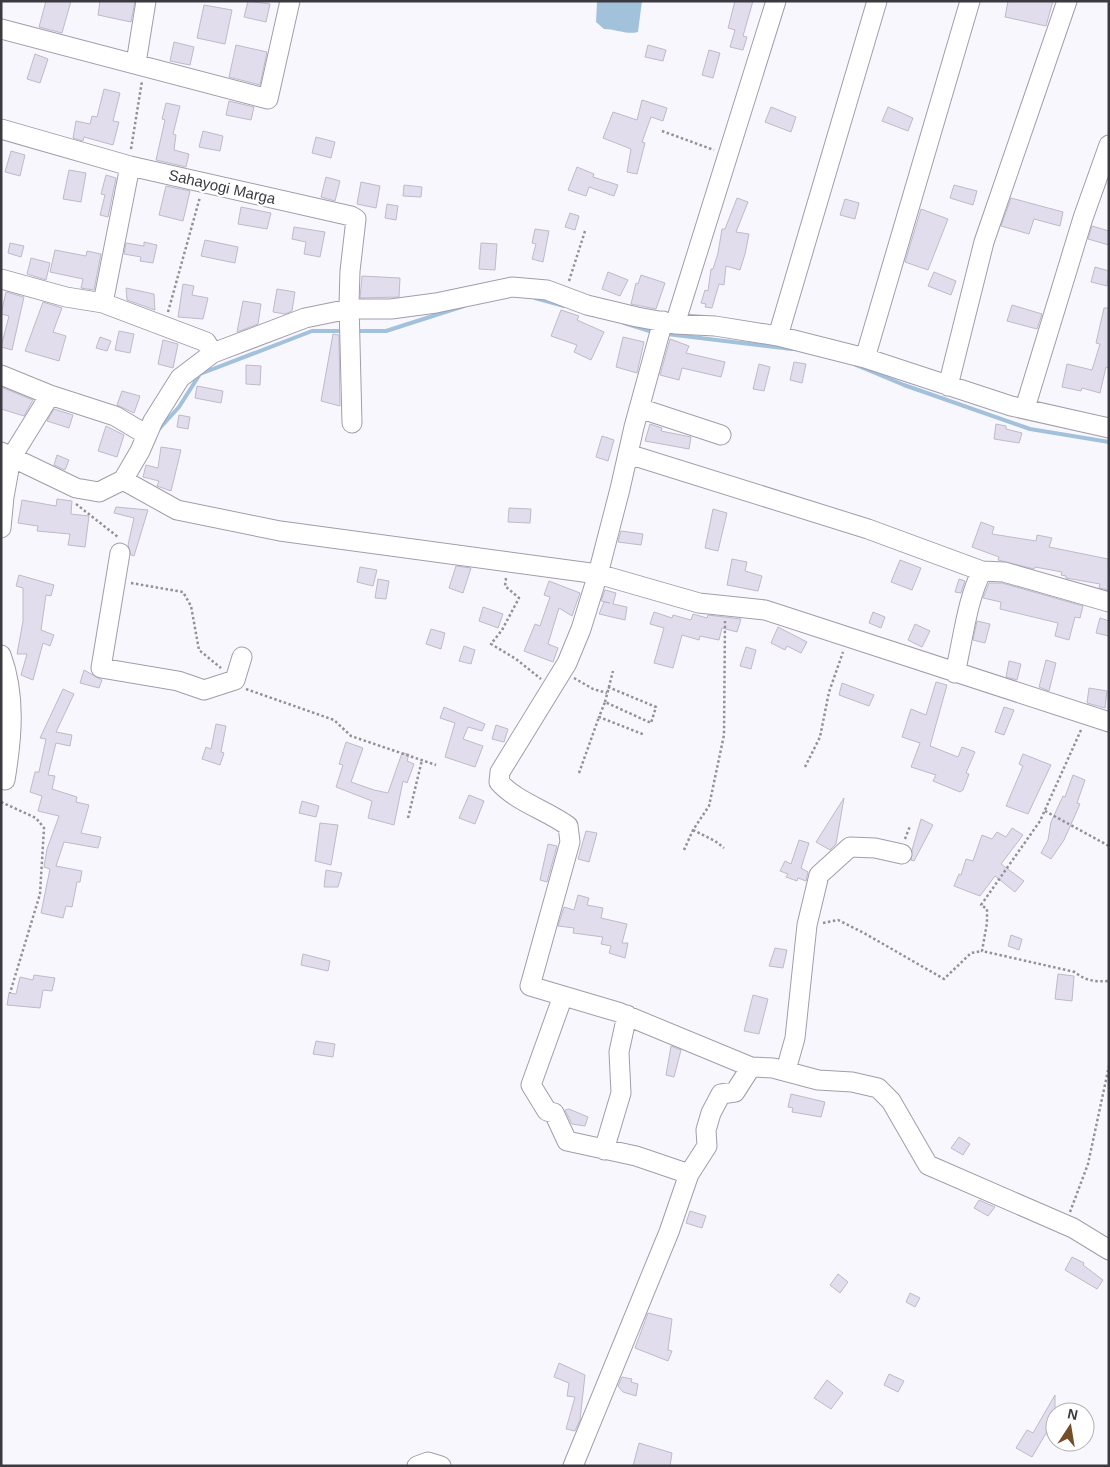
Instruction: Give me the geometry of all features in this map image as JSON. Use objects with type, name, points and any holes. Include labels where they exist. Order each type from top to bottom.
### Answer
[{"type":"street","points":[[140,65],[146,1]]},
{"type":"street","points":[[1,29],[268,98],[290,1]]},
{"type":"street","points":[[776,1],[728,153],[639,408],[598,574],[581,629],[562,672],[500,772],[499,782],[507,791],[551,814],[568,826],[570,842],[530,986],[627,1016],[751,1067],[786,1070],[818,1080],[852,1082],[878,1088],[892,1101],[928,1165],[1073,1228],[1109,1250]]},
{"type":"street","points":[[778,336],[878,1]]},
{"type":"street","points":[[865,358],[970,1]]},
{"type":"street","points":[[948,386],[984,242],[1067,1]]},
{"type":"street","name":"Sahayogi Marga","points":[[1,129],[130,166],[351,216],[356,219],[350,271],[349,309]]},
{"type":"street","points":[[1025,408],[1083,218],[1109,145]]},
{"type":"street","points":[[103,303],[130,166]]},
{"type":"street","points":[[1,279],[66,297],[103,303],[206,342],[213,354]]},
{"type":"street","points":[[6,455],[76,488],[99,492],[123,480],[153,421],[180,378],[213,354],[305,318],[349,309],[391,309],[436,303],[512,287],[547,290],[587,305],[669,322],[716,326],[778,336],[865,358],[948,386],[1025,408],[1109,428]]},
{"type":"street","points":[[349,309],[352,423]]},
{"type":"street","points":[[1,375],[50,395],[115,416],[146,435]]},
{"type":"street","points":[[1,528],[6,455],[50,395]]},
{"type":"street","points":[[639,408],[721,435]]},
{"type":"street","points":[[628,454],[868,528],[982,570],[1004,572],[1109,602]]},
{"type":"street","points":[[123,480],[177,510],[280,531],[598,574],[699,602],[765,610],[1109,722]]},
{"type":"street","points":[[120,553],[101,668],[178,681],[204,690],[235,680],[242,657]]},
{"type":"street","points":[[955,673],[966,629],[973,589],[982,570]]},
{"type":"street","points":[[1,654],[9,676],[12,738],[5,780]]},
{"type":"street","points":[[786,1070],[795,1038],[807,926],[819,875],[850,847],[875,848],[902,854]]},
{"type":"street","points":[[563,996],[531,1085],[547,1111],[554,1113],[567,1141],[636,1156],[689,1174]]},
{"type":"street","points":[[604,1150],[621,1093],[619,1052],[627,1016]]},
{"type":"street","points":[[573,1466],[669,1232],[689,1174],[707,1146],[706,1130],[711,1113],[721,1094],[735,1092],[751,1067]]},
{"type":"street","points":[[416,1466],[428,1462],[440,1466]]},
{"type":"path","points":[[130,166],[140,65]]},
{"type":"path","points":[[662,131],[695,144],[728,153]]},
{"type":"path","points":[[164,326],[203,184]]},
{"type":"path","points":[[564,297],[585,231]]},
{"type":"path","points":[[510,562],[505,586],[518,598],[502,630],[490,644],[516,659],[552,687]]},
{"type":"path","points":[[684,850],[693,830],[709,806],[724,735],[725,604]]},
{"type":"path","points":[[805,767],[820,737],[829,692],[848,637]]},
{"type":"path","points":[[579,773],[605,702],[613,671]]},
{"type":"path","points":[[562,672],[593,689],[607,694]]},
{"type":"path","points":[[605,702],[651,723],[656,707],[608,687]]},
{"type":"path","points":[[982,951],[987,923],[986,909],[981,905],[1040,821],[1087,716]]},
{"type":"path","points":[[599,717],[645,735]]},
{"type":"path","points":[[408,818],[422,760]]},
{"type":"path","points":[[1,802],[36,818],[44,828],[40,894],[10,993]]},
{"type":"path","points":[[1045,811],[1109,846]]},
{"type":"path","points":[[693,830],[715,841],[724,848]]},
{"type":"path","points":[[807,926],[838,920],[864,932],[944,980],[971,953],[982,951],[1075,972],[1082,978],[1097,982],[1109,981]]},
{"type":"path","points":[[1073,1228],[1070,1213],[1088,1164],[1109,1066]]},
{"type":"water","points":[[597,1],[642,1],[638,32],[629,33],[604,29],[596,22]]},
{"type":"building","points":[[46,1],[71,1],[62,33],[39,27]]},
{"type":"building","points":[[100,1],[135,1],[131,22],[98,15]]},
{"type":"building","points":[[248,1],[270,4],[266,22],[244,17]]},
{"type":"building","points":[[735,1],[753,1],[743,36],[747,37],[743,50],[730,47],[735,30],[728,28]]},
{"type":"building","points":[[1008,1],[1053,1],[1046,26],[1005,17]]},
{"type":"building","points":[[204,5],[232,10],[225,44],[197,38]]},
{"type":"building","points":[[174,42],[194,47],[190,65],[170,61]]},
{"type":"building","points":[[236,45],[267,52],[260,85],[229,77]]},
{"type":"building","points":[[648,45],[666,50],[663,61],[645,57]]},
{"type":"building","points":[[709,50],[720,53],[713,78],[702,75]]},
{"type":"building","points":[[35,54],[48,59],[40,83],[27,79]]},
{"type":"building","points":[[104,89],[120,93],[113,121],[119,122],[113,145],[84,137],[83,141],[73,138],[76,121],[90,124],[92,116],[97,117]]},
{"type":"building","points":[[642,100],[667,108],[663,121],[651,117],[642,142],[645,143],[637,174],[627,172],[631,149],[603,138],[613,112],[637,120]]},
{"type":"building","points":[[229,101],[254,107],[251,120],[226,115]]},
{"type":"building","points":[[166,103],[180,106],[173,134],[176,135],[174,150],[189,154],[186,167],[156,160],[165,120],[162,119]]},
{"type":"building","points":[[771,107],[796,117],[791,132],[765,122]]},
{"type":"building","points":[[888,107],[913,118],[908,131],[882,121]]},
{"type":"building","points":[[203,131],[223,136],[220,151],[199,147]]},
{"type":"building","points":[[316,137],[335,142],[331,158],[312,153]]},
{"type":"building","points":[[11,151],[25,155],[20,176],[5,172]]},
{"type":"building","points":[[577,167],[594,174],[593,177],[618,185],[614,196],[589,187],[586,196],[568,190]]},
{"type":"building","points":[[69,170],[86,173],[81,202],[63,199]]},
{"type":"building","points":[[106,175],[116,178],[108,217],[100,215],[105,195],[101,194]]},
{"type":"building","points":[[326,177],[340,181],[335,201],[321,197]]},
{"type":"building","points":[[361,182],[380,186],[376,208],[357,204]]},
{"type":"building","points":[[404,185],[422,187],[421,197],[403,196]]},
{"type":"building","points":[[954,185],[977,191],[973,205],[950,198]]},
{"type":"building","points":[[166,186],[190,191],[183,221],[159,215]]},
{"type":"building","points":[[737,198],[748,202],[736,232],[749,234],[745,254],[740,270],[726,266],[724,285],[719,284],[712,308],[705,307],[706,304],[701,303],[705,290],[708,291],[711,269],[713,269],[718,253],[722,229],[725,229]]},
{"type":"building","points":[[1011,198],[1063,212],[1060,226],[1034,219],[1029,234],[1001,226]]},
{"type":"building","points":[[845,199],[859,203],[855,219],[840,215]]},
{"type":"building","points":[[387,204],[398,206],[396,220],[385,218]]},
{"type":"building","points":[[241,207],[271,213],[267,229],[238,224]]},
{"type":"building","points":[[921,209],[948,219],[928,270],[905,262]]},
{"type":"building","points":[[570,213],[579,216],[575,230],[565,227]]},
{"type":"building","points":[[1092,226],[1109,231],[1109,245],[1088,239]]},
{"type":"building","points":[[294,227],[325,232],[320,257],[304,254],[306,242],[292,239]]},
{"type":"building","points":[[535,229],[549,231],[543,262],[532,259],[536,244],[532,243]]},
{"type":"building","points":[[205,240],[238,247],[235,263],[201,256]]},
{"type":"building","points":[[144,242],[157,245],[153,263],[140,261],[141,257],[124,254],[126,243],[144,246]]},
{"type":"building","points":[[10,243],[24,246],[21,257],[8,253]]},
{"type":"building","points":[[481,243],[497,244],[495,270],[479,269]]},
{"type":"building","points":[[55,250],[86,256],[87,251],[101,254],[94,290],[81,288],[83,279],[50,272]]},
{"type":"building","points":[[31,258],[50,263],[46,280],[27,274]]},
{"type":"building","points":[[1095,267],[1109,271],[1107,286],[1091,282]]},
{"type":"building","points":[[608,272],[628,280],[620,296],[602,289]]},
{"type":"building","points":[[934,272],[956,281],[951,295],[928,286]]},
{"type":"building","points":[[641,275],[665,283],[656,309],[631,304],[636,283],[638,284]]},
{"type":"building","points":[[362,276],[400,278],[399,297],[360,298]]},
{"type":"building","points":[[183,284],[194,286],[192,295],[208,298],[203,319],[178,317]]},
{"type":"building","points":[[126,288],[154,294],[155,310],[127,300]]},
{"type":"building","points":[[277,289],[295,292],[292,311],[285,314],[273,312]]},
{"type":"building","points":[[6,292],[24,297],[12,350],[1,347],[9,316],[1,314]]},
{"type":"building","points":[[243,301],[261,304],[258,324],[237,332]]},
{"type":"building","points":[[43,302],[62,308],[53,332],[66,336],[59,361],[25,351]]},
{"type":"building","points":[[1012,305],[1042,314],[1037,329],[1007,321]]},
{"type":"building","points":[[1104,308],[1109,308],[1109,368],[1106,367],[1100,393],[1082,388],[1081,391],[1062,387],[1067,364],[1092,370],[1100,344],[1096,343]]},
{"type":"building","points":[[561,310],[579,316],[577,320],[604,332],[591,360],[574,352],[577,345],[551,336]]},
{"type":"building","points":[[119,331],[134,334],[130,353],[115,350]]},
{"type":"building","points":[[333,334],[339,335],[340,406],[321,401]]},
{"type":"building","points":[[100,337],[111,341],[107,351],[96,348]]},
{"type":"building","points":[[623,337],[644,342],[637,373],[616,367]]},
{"type":"building","points":[[670,339],[689,346],[686,353],[725,362],[721,377],[682,368],[679,380],[660,375]]},
{"type":"building","points":[[163,340],[178,344],[173,368],[158,364]]},
{"type":"building","points":[[794,362],[806,364],[802,383],[790,380]]},
{"type":"building","points":[[759,364],[770,367],[764,391],[753,389]]},
{"type":"building","points":[[246,365],[261,366],[260,385],[246,384]]},
{"type":"building","points":[[197,386],[223,391],[221,403],[195,398]]},
{"type":"building","points":[[1,387],[33,400],[24,416],[1,409]]},
{"type":"building","points":[[122,391],[140,396],[134,413],[117,405]]},
{"type":"building","points":[[54,409],[73,415],[69,428],[47,421]]},
{"type":"building","points":[[179,415],[190,417],[188,429],[177,427]]},
{"type":"building","points":[[650,424],[662,428],[661,431],[691,437],[689,449],[645,441]]},
{"type":"building","points":[[996,424],[1022,433],[1019,443],[994,439]]},
{"type":"building","points":[[106,426],[124,435],[117,457],[98,451]]},
{"type":"building","points":[[602,436],[614,440],[608,461],[596,457]]},
{"type":"building","points":[[161,447],[181,450],[171,491],[157,486],[159,481],[143,477],[146,465],[158,468]]},
{"type":"building","points":[[57,455],[69,460],[65,470],[54,465]]},
{"type":"building","points":[[57,499],[72,501],[71,514],[89,516],[85,547],[68,545],[70,534],[37,531],[38,526],[18,523],[22,500],[56,506]]},
{"type":"building","points":[[116,507],[148,510],[134,556],[131,555],[128,545],[134,518],[114,513]]},
{"type":"building","points":[[509,508],[531,509],[530,523],[508,522]]},
{"type":"building","points":[[713,509],[727,513],[718,551],[705,548]]},
{"type":"building","points":[[981,522],[994,527],[992,534],[1036,541],[1037,535],[1052,538],[1049,547],[1108,559],[1109,590],[1099,588],[1100,584],[1066,578],[1066,576],[1061,575],[1062,572],[1035,567],[1034,569],[998,560],[999,557],[972,547]]},
{"type":"building","points":[[621,531],[643,534],[641,545],[618,542]]},
{"type":"building","points":[[732,559],[747,562],[745,571],[762,576],[758,591],[727,585]]},
{"type":"building","points":[[900,560],[921,568],[912,590],[891,582]]},
{"type":"building","points":[[456,566],[471,568],[463,593],[449,588]]},
{"type":"building","points":[[360,567],[377,570],[373,586],[357,582]]},
{"type":"building","points":[[19,575],[54,585],[51,596],[46,595],[41,630],[54,635],[50,646],[43,643],[33,680],[21,675],[27,654],[17,654],[23,621],[23,588],[16,586]]},
{"type":"building","points":[[378,579],[389,581],[386,599],[375,598]]},
{"type":"building","points":[[959,579],[965,581],[961,593],[955,592]]},
{"type":"building","points":[[549,581],[580,593],[572,616],[559,608],[548,644],[558,648],[553,662],[524,651],[535,624],[540,626],[550,597],[544,595]]},
{"type":"building","points":[[989,583],[1002,583],[1083,606],[1080,618],[1075,617],[1069,640],[1055,636],[1058,623],[1000,609],[1001,602],[983,598]]},
{"type":"building","points":[[605,590],[616,593],[613,604],[627,607],[625,620],[599,614],[604,602],[610,603],[601,601]]},
{"type":"building","points":[[483,607],[503,614],[498,628],[479,621]]},
{"type":"building","points":[[654,612],[672,618],[673,615],[691,620],[693,614],[707,618],[708,615],[741,619],[737,632],[722,628],[719,640],[700,636],[699,640],[682,635],[673,668],[654,663],[664,628],[650,624]]},
{"type":"building","points":[[873,612],[885,617],[881,628],[869,623]]},
{"type":"building","points":[[1100,618],[1109,621],[1109,636],[1096,633]]},
{"type":"building","points":[[977,621],[990,624],[985,643],[973,640]]},
{"type":"building","points":[[915,624],[930,631],[922,647],[908,640]]},
{"type":"building","points":[[778,627],[807,642],[801,653],[787,646],[785,650],[771,643]]},
{"type":"building","points":[[431,629],[445,633],[441,649],[426,644]]},
{"type":"building","points":[[464,646],[475,650],[471,664],[459,661]]},
{"type":"building","points":[[746,647],[756,650],[751,669],[740,666]]},
{"type":"building","points":[[1046,660],[1056,663],[1049,691],[1039,687]]},
{"type":"building","points":[[1009,661],[1021,664],[1017,680],[1006,677]]},
{"type":"building","points":[[84,670],[102,680],[99,688],[80,683]]},
{"type":"building","points":[[936,682],[947,685],[930,746],[958,757],[962,747],[975,752],[966,773],[969,774],[963,790],[960,792],[933,781],[936,775],[911,767],[920,743],[902,737],[911,709],[926,715]]},
{"type":"building","points":[[842,683],[874,695],[869,706],[839,695]]},
{"type":"building","points":[[1089,688],[1107,691],[1105,708],[1087,703]]},
{"type":"building","points":[[63,689],[74,694],[56,732],[72,735],[70,746],[56,743],[48,775],[55,776],[52,789],[77,797],[76,802],[89,805],[81,833],[101,837],[98,848],[64,842],[56,866],[82,871],[80,882],[77,882],[72,907],[66,906],[63,918],[41,913],[50,869],[44,867],[47,849],[59,816],[38,811],[42,796],[30,792],[35,772],[39,772],[46,739],[40,738]]},
{"type":"building","points":[[444,707],[485,724],[482,731],[468,727],[463,739],[483,746],[475,767],[445,757],[455,723],[440,718]]},
{"type":"building","points":[[1004,707],[1014,710],[1004,735],[995,732]]},
{"type":"building","points":[[216,724],[226,726],[221,752],[224,753],[220,765],[202,759],[206,747],[211,749]]},
{"type":"building","points":[[496,725],[508,729],[504,742],[492,739]]},
{"type":"building","points":[[346,742],[363,748],[351,782],[388,793],[402,753],[409,754],[407,761],[414,764],[407,783],[403,781],[394,825],[368,818],[372,801],[336,787],[343,765],[339,764]]},
{"type":"building","points":[[1023,754],[1051,765],[1028,814],[1006,806],[1023,766],[1019,764]]},
{"type":"building","points":[[1073,775],[1085,780],[1077,803],[1080,804],[1064,840],[1051,859],[1041,853],[1048,840],[1051,822],[1063,796],[1065,797]]},
{"type":"building","points":[[469,795],[484,801],[475,824],[459,818]]},
{"type":"building","points":[[844,798],[836,844],[830,850],[816,842]]},
{"type":"building","points":[[302,801],[319,806],[316,817],[299,813]]},
{"type":"building","points":[[921,819],[933,825],[914,861],[911,860],[912,850]]},
{"type":"building","points":[[320,823],[338,825],[331,865],[315,861]]},
{"type":"building","points":[[1012,828],[1023,835],[1001,864],[1024,881],[1015,892],[995,876],[980,896],[954,886],[959,874],[961,875],[966,859],[973,861],[982,835],[992,839],[997,832],[1006,837]]},
{"type":"building","points":[[586,831],[597,833],[589,862],[578,859]]},
{"type":"building","points":[[799,840],[809,843],[801,868],[808,872],[806,881],[798,878],[797,881],[786,877],[788,874],[780,871],[785,861],[791,864]]},
{"type":"building","points":[[548,844],[557,846],[547,882],[540,880]]},
{"type":"building","points":[[326,870],[342,873],[338,887],[324,887]]},
{"type":"building","points":[[578,895],[589,898],[587,905],[603,908],[601,918],[627,924],[622,943],[628,943],[625,958],[609,953],[611,946],[601,944],[603,937],[573,933],[574,928],[558,926],[564,907],[574,910]]},
{"type":"building","points":[[1011,935],[1022,939],[1019,950],[1008,946]]},
{"type":"building","points":[[775,948],[787,950],[783,968],[769,966]]},
{"type":"building","points":[[303,954],[330,961],[328,971],[301,965]]},
{"type":"building","points":[[1058,974],[1074,976],[1072,1001],[1055,999]]},
{"type":"building","points":[[34,975],[55,978],[52,991],[43,990],[40,1008],[7,1005],[9,993],[16,994],[20,977],[33,980]]},
{"type":"building","points":[[753,995],[768,999],[759,1034],[744,1031]]},
{"type":"building","points":[[316,1041],[335,1044],[333,1057],[313,1054]]},
{"type":"building","points":[[671,1046],[681,1050],[674,1077],[666,1075]]},
{"type":"building","points":[[791,1094],[825,1102],[821,1117],[792,1112],[793,1108],[788,1107]]},
{"type":"building","points":[[569,1109],[588,1117],[585,1126],[572,1124],[565,1110]]},
{"type":"building","points":[[959,1137],[970,1144],[963,1155],[951,1148]]},
{"type":"building","points":[[979,1200],[995,1207],[988,1216],[974,1208]]},
{"type":"building","points":[[690,1211],[706,1216],[702,1228],[686,1223]]},
{"type":"building","points":[[1072,1257],[1084,1263],[1083,1265],[1103,1280],[1097,1289],[1065,1270]]},
{"type":"building","points":[[838,1274],[848,1282],[840,1293],[830,1285]]},
{"type":"building","points":[[910,1293],[920,1298],[915,1307],[906,1302]]},
{"type":"building","points":[[648,1313],[672,1319],[668,1350],[672,1351],[668,1361],[635,1348]]},
{"type":"building","points":[[559,1363],[585,1375],[580,1420],[575,1431],[566,1429],[575,1397],[567,1396],[569,1383],[554,1377]]},
{"type":"building","points":[[889,1374],[904,1381],[898,1392],[884,1385]]},
{"type":"building","points":[[622,1377],[632,1379],[631,1382],[638,1384],[636,1396],[623,1392],[618,1386]]},
{"type":"building","points":[[827,1380],[843,1393],[831,1409],[814,1398]]},
{"type":"building","points":[[1045,1412],[1045,1435],[1032,1457],[1016,1448],[1027,1430],[1033,1433]]},
{"type":"building","points":[[639,1443],[672,1453],[670,1466],[633,1466]]},
{"type":"waterway","points":[[535,298],[564,306]]},
{"type":"waterway","points":[[358,331],[386,331],[464,306]]},
{"type":"waterway","points":[[624,323],[653,332]]},
{"type":"waterway","points":[[159,429],[179,407],[200,374],[312,331],[345,331]]},
{"type":"waterway","points":[[667,334],[792,349]]},
{"type":"waterway","points":[[856,365],[904,385],[1030,429],[1109,442]]}]
